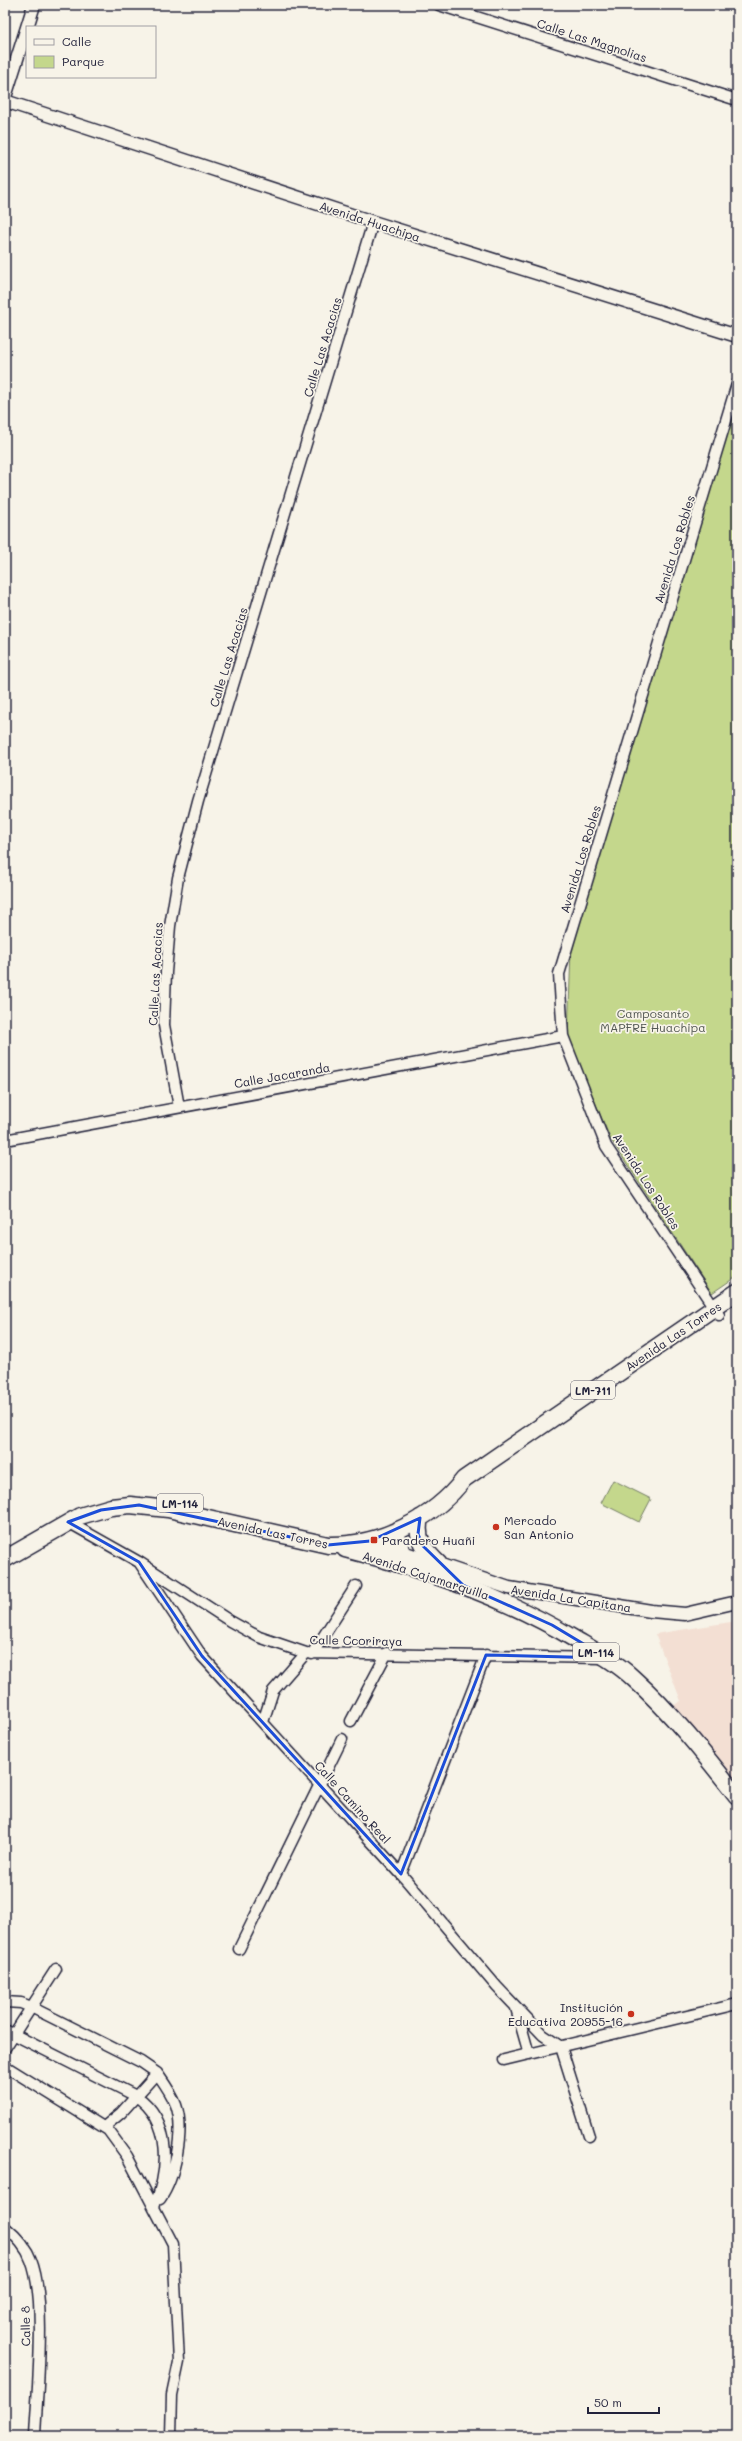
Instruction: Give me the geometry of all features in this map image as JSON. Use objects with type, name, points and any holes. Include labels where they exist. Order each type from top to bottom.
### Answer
[{"type":"main road","name":"Avenida Las Torres","points":[[5,1559],[68,1522],[90,1512],[111,1507],[147,1506],[328,1545],[363,1543],[396,1531],[420,1518],[453,1492],[469,1486],[717,1311],[737,1292]]},
{"type":"main road","name":"Avenida Las Torres","points":[[717,1311],[737,1303]]},
{"type":"main road","name":"Avenida Las Torres","points":[[5,1546],[75,1509],[105,1500],[140,1497],[176,1502],[363,1543]]},
{"type":"main road","points":[[420,1518],[418,1530],[420,1540],[427,1552],[439,1564]]},
{"type":"main road","points":[[396,1531],[401,1551],[412,1568]]},
{"type":"main road","name":"Avenida Cajamarquilla","points":[[328,1545],[412,1568],[486,1593],[552,1625],[607,1658],[633,1677],[700,1748],[737,1796]]},
{"type":"street","points":[[27,26],[34,5]]},
{"type":"street","name":"Calle Las Magnolias","points":[[439,5],[737,100]]},
{"type":"street","points":[[5,97],[26,30]]},
{"type":"street","name":"Avenida Huachipa","points":[[5,101],[373,222],[737,336]]},
{"type":"street","name":"Calle Las Acacias","points":[[179,1107],[164,1025],[170,926],[178,878],[194,814],[373,222]]},
{"type":"street","name":"Avenida Los Robles","points":[[717,1311],[606,1146],[563,1036],[559,974],[737,384]]},
{"type":"street","name":"Calle Jacaranda","points":[[5,1140],[563,1036]]},
{"type":"street","name":"Calle Ccoriraya","points":[[68,1522],[139,1562],[230,1621],[259,1637],[309,1654],[387,1653],[607,1658]]},
{"type":"street","name":"Avenida La Capitana","points":[[363,1543],[401,1551],[509,1588],[651,1611],[685,1614],[737,1602]]},
{"type":"street","name":"Calle Camino Real","points":[[139,1562],[202,1656],[401,1874],[515,2006],[543,2035],[561,2047]]},
{"type":"street","points":[[263,1722],[273,1691],[309,1654],[356,1586]]},
{"type":"street","points":[[351,1721],[387,1653]]},
{"type":"street","points":[[401,1874],[486,1655]]},
{"type":"street","points":[[239,1949],[342,1739]]},
{"type":"street","points":[[5,2048],[9,2032],[31,2007],[56,1969]]},
{"type":"street","points":[[5,2002],[21,2003],[31,2007],[141,2062],[157,2073],[176,2105],[179,2136],[169,2185],[154,2207]]},
{"type":"street","points":[[504,2060],[737,2004]]},
{"type":"street","points":[[515,2006],[529,2054]]},
{"type":"street","points":[[9,2032],[32,2045],[136,2096],[156,2118],[166,2145],[164,2170],[154,2207]]},
{"type":"street","points":[[561,2047],[589,2136]]},
{"type":"street","points":[[5,2066],[108,2130],[127,2156],[173,2244],[177,2283],[179,2362],[172,2395],[171,2436]]},
{"type":"street","points":[[104,2127],[121,2113],[157,2073]]},
{"type":"street","name":"Calle 8","points":[[5,2227],[25,2247],[35,2271],[39,2316],[35,2436]]},
{"type":"highlighted area","points":[[139,1505],[328,1545],[370,1541],[420,1518],[418,1534],[423,1546],[463,1585],[552,1625],[607,1658],[486,1655],[401,1874],[202,1656],[139,1562],[68,1522],[101,1510]]},
{"type":"shaded area","points":[[737,1621],[737,1781],[671,1707],[681,1701],[655,1634]]},
{"type":"green space","name":"Camposanto MAPFRE Huachipa","points":[[737,395],[737,1276],[712,1293],[610,1138],[568,1037],[571,950]]},
{"type":"green space","points":[[613,1480],[651,1499],[639,1522],[601,1503]]},
{"type":"place","name":"Mercado San Antonio","points":[[496,1527]]},
{"type":"place","name":"Paradero Huañi","points":[[374,1540]]},
{"type":"place","name":"Institución Educativa 20955-16","points":[[631,2014]]}]
